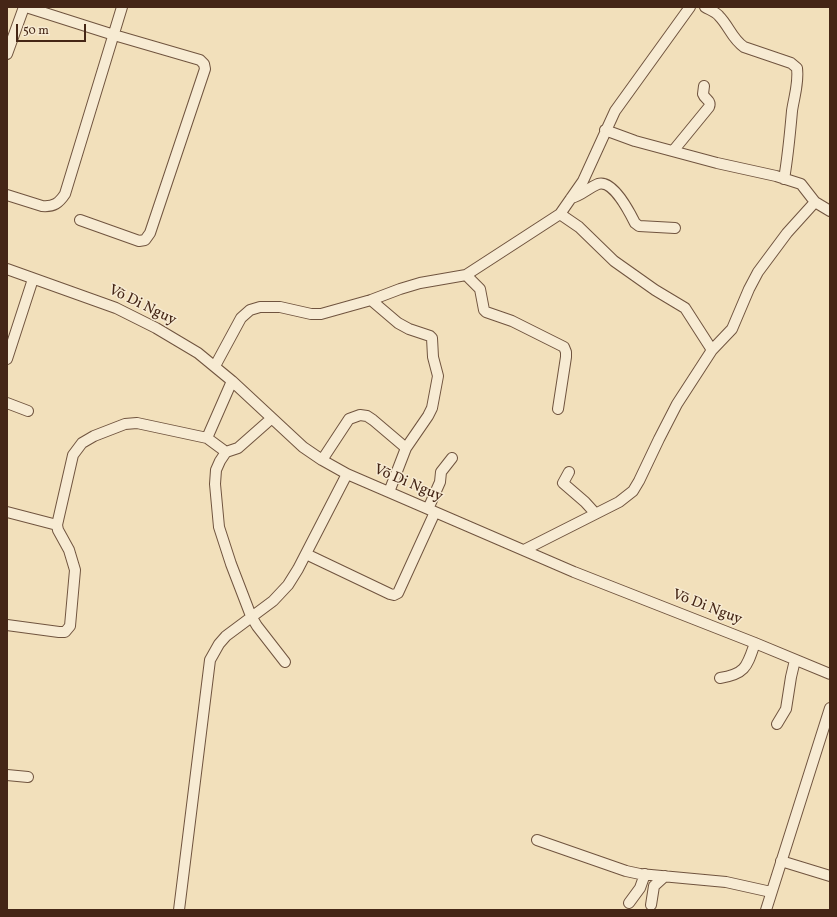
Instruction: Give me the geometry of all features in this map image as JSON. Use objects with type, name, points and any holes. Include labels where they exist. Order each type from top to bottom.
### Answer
[{"type":"street","points":[[7,54],[25,7],[200,60],[204,64],[205,69],[150,233],[145,240],[139,241],[80,220]]},
{"type":"street","points":[[7,196],[48,207],[58,203],[63,198],[122,7]]},
{"type":"street","points":[[215,366],[241,318],[250,310],[260,307],[280,307],[316,314],[371,300],[420,283],[466,275],[560,214],[582,181],[615,111],[690,7]]},
{"type":"street","points":[[705,7],[720,17],[732,35],[744,47],[791,63],[797,68],[798,76],[784,179]]},
{"type":"street","points":[[673,151],[710,104],[710,101],[703,96],[704,86]]},
{"type":"street","points":[[605,130],[635,141],[717,163],[761,172],[801,184],[815,202],[830,211]]},
{"type":"street","points":[[570,198],[579,196],[599,184],[605,184],[619,195],[635,223],[639,226],[675,228]]},
{"type":"street","points":[[524,550],[624,499],[633,491],[667,422],[712,350],[732,329],[749,289],[767,259],[802,215],[815,202]]},
{"type":"street","points":[[560,214],[579,227],[614,261],[655,290],[684,308],[712,350]]},
{"type":"street","name":"Võ Di Nguy","points":[[7,269],[116,308],[156,328],[198,353],[232,381],[303,447],[347,474],[574,572],[830,674]]},
{"type":"street","points":[[466,275],[480,289],[484,310],[486,312],[512,321],[564,348],[566,357],[558,409]]},
{"type":"street","points":[[7,359],[33,279]]},
{"type":"street","points":[[371,300],[398,323],[409,329],[428,334],[432,338],[433,357],[438,372],[434,400],[428,416],[406,448],[389,492]]},
{"type":"street","points":[[208,438],[232,381]]},
{"type":"street","points":[[7,403],[28,411]]},
{"type":"street","points":[[322,460],[349,419],[360,415],[367,416],[379,424],[406,448]]},
{"type":"street","points":[[272,418],[238,448],[226,452],[220,460],[216,470],[215,484],[219,527],[230,564],[251,616],[285,662]]},
{"type":"street","points":[[7,625],[58,632],[65,632],[70,626],[75,570],[69,550],[58,530],[57,525],[73,455],[82,443],[94,436],[125,424],[137,423],[208,438],[226,452]]},
{"type":"street","points":[[306,554],[390,594],[394,595],[398,593],[431,510],[440,482],[441,472],[452,458]]},
{"type":"street","points":[[569,472],[563,483],[595,513]]},
{"type":"street","points":[[179,910],[209,664],[219,644],[226,636],[273,601],[283,591],[298,569],[347,474]]},
{"type":"street","points":[[7,512],[57,525]]},
{"type":"street","points":[[720,678],[736,675],[743,670],[750,658],[755,643]]},
{"type":"street","points":[[778,724],[786,709],[791,677],[796,660]]},
{"type":"street","points":[[766,910],[830,708]]},
{"type":"street","points":[[7,775],[28,776]]},
{"type":"street","points":[[537,840],[626,871],[726,882],[772,892]]},
{"type":"street","points":[[781,861],[830,876]]},
{"type":"street","points":[[630,903],[640,888],[645,874]]},
{"type":"street","points":[[650,905],[654,886],[665,876]]}]
